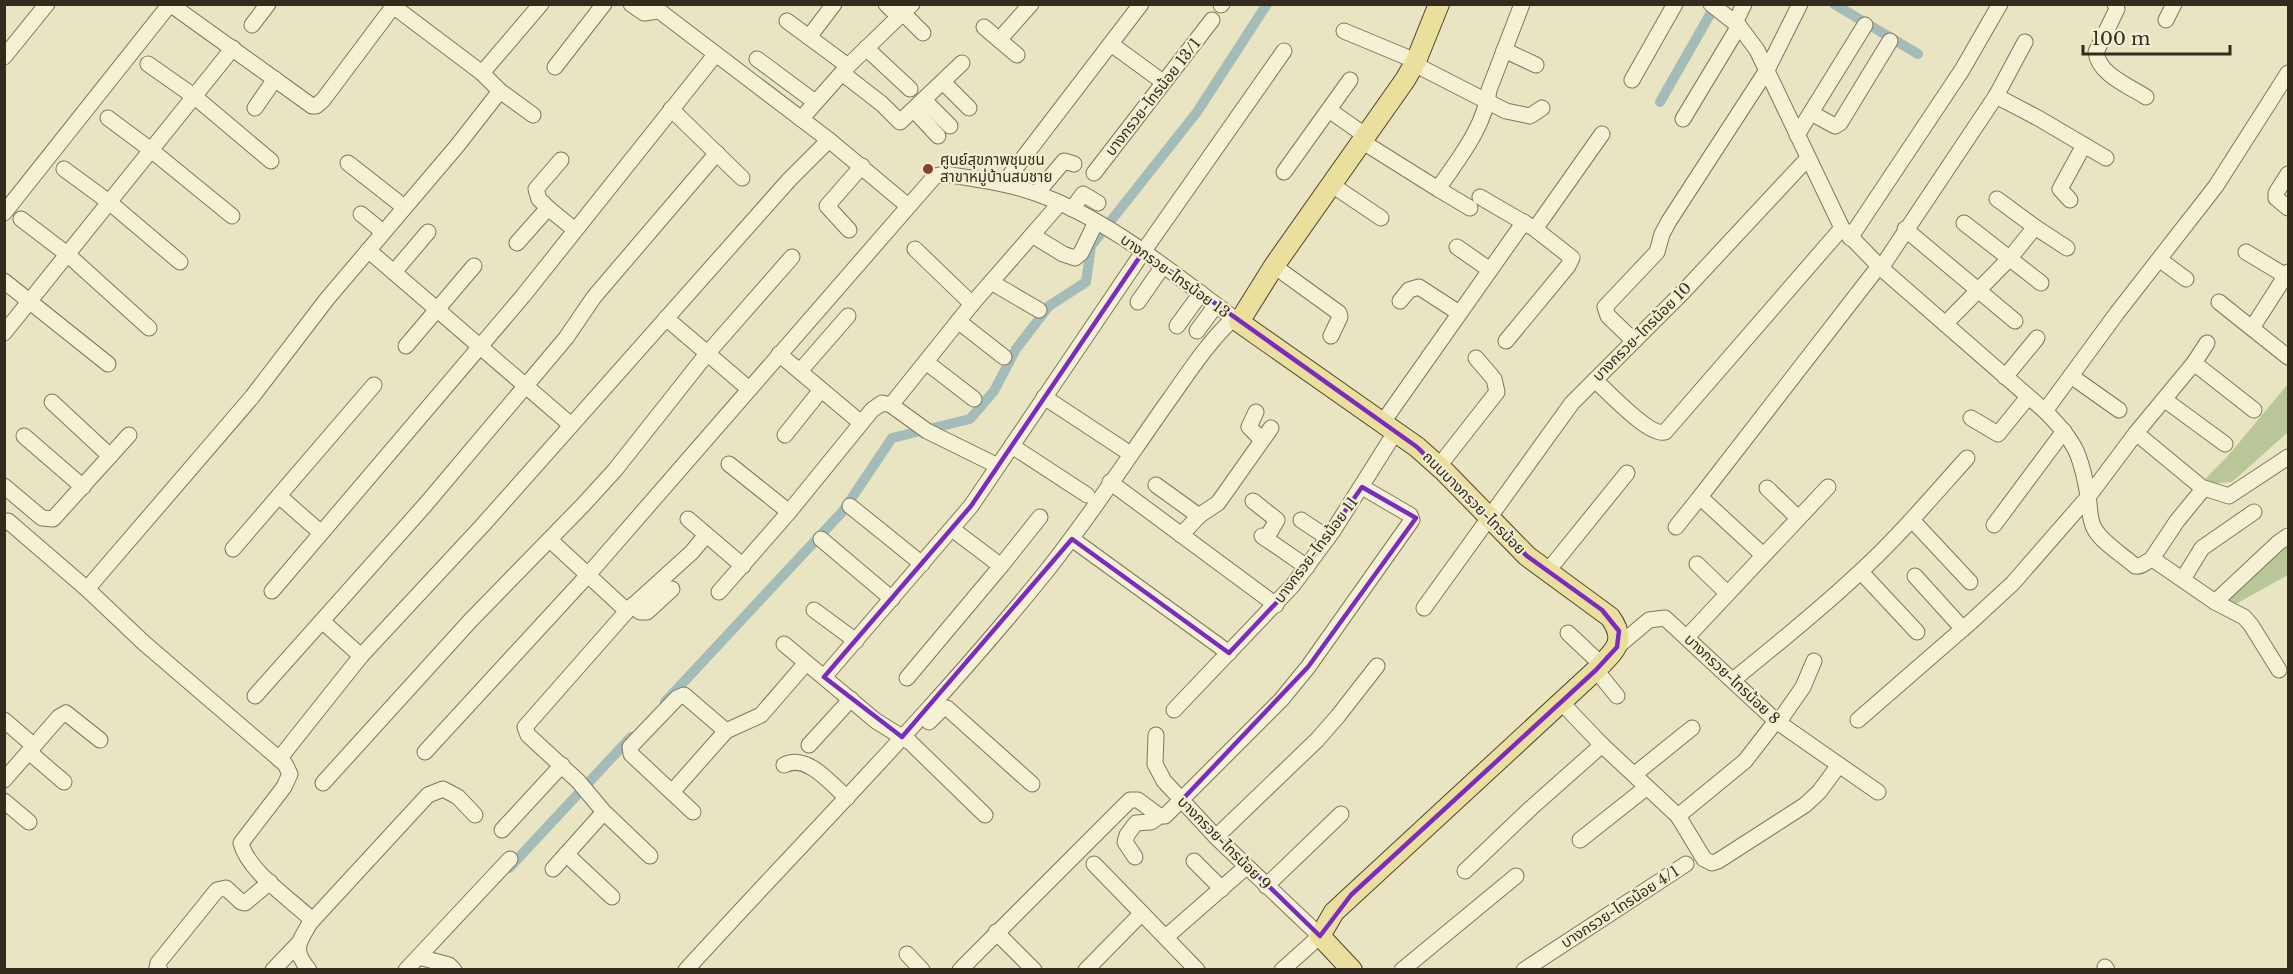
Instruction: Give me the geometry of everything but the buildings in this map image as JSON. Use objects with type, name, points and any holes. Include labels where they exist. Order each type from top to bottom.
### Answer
[{"type":"main road","points":[[1229,315],[1274,266],[1364,139],[1415,62],[1438,4]]},
{"type":"main road","name":"ถนนบางกรวย-ไทรน้อย","points":[[1229,315],[1389,427],[1439,466],[1527,556],[1610,617],[1619,631],[1617,647]]},
{"type":"main road","points":[[1352,969],[1320,936],[1335,912],[1599,667],[1617,647]]},
{"type":"street","points":[[4,57],[46,4]]},
{"type":"street","points":[[4,213],[170,4],[312,106],[319,104],[394,5],[482,73],[500,92],[533,115]]},
{"type":"street","points":[[252,25],[268,4]]},
{"type":"street","points":[[482,73],[541,4]]},
{"type":"street","points":[[555,67],[604,4]]},
{"type":"street","points":[[809,37],[834,4]]},
{"type":"street","points":[[886,4],[904,12],[923,33]]},
{"type":"street","points":[[999,40],[1031,4]]},
{"type":"street","points":[[1004,183],[1141,4]]},
{"type":"street","points":[[1438,189],[1479,126],[1488,103],[1489,90],[1522,4]]},
{"type":"street","points":[[1632,80],[1675,4]]},
{"type":"street","points":[[1683,119],[1737,24],[1744,4]]},
{"type":"street","points":[[1634,341],[1608,316],[1605,307],[1658,252],[1662,234],[1669,220],[1767,70],[1800,4]]},
{"type":"street","points":[[1595,380],[1631,413],[1658,432],[1665,432],[1846,233],[1962,70],[2000,4]]},
{"type":"street","points":[[2115,4],[2117,9],[2096,52],[2097,58],[2106,71],[2146,97]]},
{"type":"street","points":[[2166,20],[2174,4]]},
{"type":"street","points":[[1713,6],[1737,24],[1752,41],[1846,233],[1880,267],[2045,411],[2064,431],[2076,448],[2088,497],[2091,521],[2100,535],[2135,566],[2141,566],[2151,560],[2177,521],[2204,488],[2229,496],[2289,457]]},
{"type":"street","points":[[425,752],[587,576],[908,206],[829,140],[662,13],[637,8]]},
{"type":"street","points":[[801,119],[845,69],[904,12]]},
{"type":"street","name":"บางกรวย-ไทรน้อย 13/1","points":[[1094,173],[1212,20]]},
{"type":"street","points":[[787,21],[845,69],[899,121],[903,121],[962,63]]},
{"type":"street","points":[[1797,135],[1864,25]]},
{"type":"street","points":[[984,27],[1017,56]]},
{"type":"street","points":[[1344,31],[1415,62],[1488,103],[1524,116],[1530,116],[1542,108]]},
{"type":"street","points":[[1811,113],[1835,126],[1840,123],[1890,40]]},
{"type":"street","points":[[1676,528],[1880,267],[1996,96],[2025,42]]},
{"type":"street","points":[[1111,44],[1163,81]]},
{"type":"street","points":[[4,333],[233,48]]},
{"type":"street","points":[[866,48],[910,89]]},
{"type":"street","points":[[1504,50],[1536,65]]},
{"type":"street","points":[[824,677],[952,529],[1012,446],[1143,252],[1284,51]]},
{"type":"street","points":[[272,591],[481,346],[715,55]]},
{"type":"street","points":[[757,59],[815,102]]},
{"type":"street","points":[[148,64],[195,97],[271,161]]},
{"type":"street","points":[[2045,411],[2116,313],[2216,186],[2289,73]]},
{"type":"street","points":[[255,108],[276,80]]},
{"type":"street","points":[[1284,172],[1350,80]]},
{"type":"street","points":[[943,82],[969,108]]},
{"type":"street","points":[[87,589],[252,397],[368,250],[500,92]]},
{"type":"street","points":[[1996,96],[2106,158]]},
{"type":"street","points":[[919,105],[950,126]]},
{"type":"street","points":[[919,105],[938,136]]},
{"type":"street","points":[[671,109],[742,178]]},
{"type":"street","points":[[1329,110],[1364,139],[1438,189],[1529,226],[1570,255],[1572,261],[1506,341]]},
{"type":"street","points":[[108,118],[232,216]]},
{"type":"street","name":"บางกรวย-ไทรน้อย 11","points":[[1174,710],[1276,605],[1307,567],[1362,487],[1389,427],[1459,313],[1490,270],[1529,226],[1602,134]]},
{"type":"street","points":[[279,759],[361,656],[422,593],[789,180],[829,140]]},
{"type":"street","points":[[2070,200],[2060,189],[2084,145]]},
{"type":"street","points":[[255,696],[426,504],[566,338],[594,297],[717,153]]},
{"type":"street","name":"บางกรวย-ไทรน้อย 10","points":[[1424,608],[1563,414],[1737,235],[1808,158]]},
{"type":"street","points":[[561,160],[536,189],[539,199],[575,230]]},
{"type":"street","points":[[1037,193],[1064,161],[1074,164]]},
{"type":"street","points":[[348,164],[404,207]]},
{"type":"street","points":[[849,230],[827,206],[862,166]]},
{"type":"street","points":[[64,169],[109,202],[180,262]]},
{"type":"street","name":"บางกรวย-ไทรน้อย 13","points":[[908,206],[932,179],[944,174],[1004,183],[1037,193],[1102,226],[1143,252],[1229,315]]},
{"type":"street","points":[[2289,174],[2276,193],[2276,198],[2289,208]]},
{"type":"street","points":[[1332,184],[1381,218]]},
{"type":"street","points":[[891,405],[972,304],[1032,235],[1083,194],[1098,203]]},
{"type":"street","points":[[1997,199],[2067,248]]},
{"type":"street","points":[[518,243],[548,208]]},
{"type":"street","points":[[361,214],[383,232]]},
{"type":"street","points":[[21,219],[67,254],[149,328]]},
{"type":"street","points":[[1964,223],[2040,283]]},
{"type":"street","points":[[1032,235],[1075,258],[1102,226]]},
{"type":"street","points":[[1945,324],[2010,258],[2035,227]]},
{"type":"street","points":[[1905,229],[2015,321]]},
{"type":"street","points":[[394,272],[428,232]]},
{"type":"street","points":[[1457,247],[1490,270]]},
{"type":"street","points":[[915,249],[972,304]]},
{"type":"street","points":[[368,250],[572,425]]},
{"type":"street","points":[[2246,252],[2287,274],[2252,328]]},
{"type":"street","points":[[323,783],[470,621],[615,470],[706,355],[792,256]]},
{"type":"street","points":[[2160,260],[2186,279]]},
{"type":"street","points":[[406,346],[474,266]]},
{"type":"street","points":[[1138,302],[1162,266]]},
{"type":"street","points":[[1274,266],[1339,313],[1340,317],[1331,336]]},
{"type":"street","points":[[4,281],[108,364]]},
{"type":"street","points":[[991,282],[1039,310]]},
{"type":"street","points":[[1400,301],[1409,290],[1419,287],[1459,313]]},
{"type":"street","points":[[1177,326],[1201,293]]},
{"type":"street","points":[[2219,302],[2289,357]]},
{"type":"street","points":[[1197,331],[1229,315]]},
{"type":"street","points":[[686,969],[932,706],[1072,539],[1229,315]]},
{"type":"street","points":[[800,371],[848,316]]},
{"type":"street","points":[[666,318],[706,355],[749,389]]},
{"type":"street","points":[[958,321],[1004,357]]},
{"type":"street","points":[[2005,377],[2037,338]]},
{"type":"street","points":[[1858,720],[1963,629],[2013,582],[2088,497],[2136,433],[2194,363],[2207,343]]},
{"type":"street","points":[[779,354],[861,423]]},
{"type":"street","points":[[1439,466],[1497,392],[1494,379],[1476,358]]},
{"type":"street","points":[[926,362],[974,399]]},
{"type":"street","points":[[2194,363],[2254,410]]},
{"type":"street","points":[[2071,376],[2119,410]]},
{"type":"street","points":[[233,549],[374,385]]},
{"type":"street","points":[[784,435],[821,390]]},
{"type":"street","points":[[1044,397],[1123,449]]},
{"type":"street","points":[[1971,418],[1998,434],[2028,397]]},
{"type":"street","points":[[2165,400],[2225,444]]},
{"type":"street","points":[[52,402],[110,456]]},
{"type":"street","points":[[719,592],[789,512],[877,405],[882,403],[891,405],[927,431],[998,466]]},
{"type":"street","points":[[1181,535],[1199,516],[1218,503],[1266,434],[1249,427],[1256,412]]},
{"type":"street","points":[[1994,525],[2064,431]]},
{"type":"street","points":[[2136,433],[2199,485]]},
{"type":"street","points":[[4,486],[42,518],[53,519],[129,435]]},
{"type":"street","points":[[24,436],[83,487]]},
{"type":"street","points":[[1012,446],[1087,495]]},
{"type":"street","points":[[1733,680],[1861,572],[1912,520],[1967,458]]},
{"type":"street","points":[[729,464],[789,512]]},
{"type":"street","points":[[1546,572],[1627,473]]},
{"type":"street","points":[[1110,482],[1276,605]]},
{"type":"street","points":[[1156,485],[1199,516]]},
{"type":"street","points":[[1135,857],[1125,842],[1127,834],[1136,823],[1151,822],[1160,816],[1165,816],[1281,700],[1308,668],[1411,524],[1410,515],[1362,487]]},
{"type":"street","points":[[1767,488],[1798,518]]},
{"type":"street","points":[[1687,637],[1828,488]]},
{"type":"street","points":[[279,496],[320,532]]},
{"type":"street","points":[[1700,497],[1763,555]]},
{"type":"street","points":[[1253,501],[1277,520],[1264,538],[1307,567]]},
{"type":"street","points":[[850,506],[922,564]]},
{"type":"street","points":[[29,538],[34,511]]},
{"type":"street","points":[[2182,579],[2202,548],[2254,512]]},
{"type":"street","points":[[907,678],[1040,517]]},
{"type":"street","points":[[688,519],[743,566]]},
{"type":"street","points":[[1301,520],[1328,538]]},
{"type":"street","points":[[1912,520],[1970,582]]},
{"type":"street","points":[[4,522],[8,521],[29,538],[144,643],[285,764],[290,774],[284,787],[241,843],[244,855],[310,918],[310,923]]},
{"type":"street","points":[[952,529],[1001,566]]},
{"type":"street","points":[[650,856],[604,812],[562,765],[528,735],[525,727],[526,723],[630,608],[692,552],[706,535]]},
{"type":"street","points":[[2215,602],[2278,543],[2289,536]]},
{"type":"street","points":[[821,539],[892,599]]},
{"type":"street","points":[[1072,539],[1229,653]]},
{"type":"street","points":[[550,540],[587,576],[630,608],[647,612],[672,589]]},
{"type":"street","points":[[2151,560],[2160,563],[2215,602],[2244,616],[2279,670]]},
{"type":"street","points":[[1697,564],[1727,593]]},
{"type":"street","points":[[1861,572],[1917,633]]},
{"type":"street","points":[[1916,576],[1963,629]]},
{"type":"street","points":[[814,610],[855,641]]},
{"type":"street","name":"บางกรวย-ไทรน้อย 8","points":[[1617,647],[1649,620],[1665,618],[1777,722],[1878,792]]},
{"type":"street","points":[[322,621],[361,656]]},
{"type":"street","points":[[1568,633],[1599,667],[1617,696]]},
{"type":"street","points":[[784,644],[876,721],[901,737],[986,815]]},
{"type":"street","points":[[1678,816],[1753,754],[1803,687],[1814,661]]},
{"type":"street","points":[[672,792],[726,731],[761,715],[806,663]]},
{"type":"street","points":[[1216,837],[1317,740],[1377,666]]},
{"type":"street","points":[[693,812],[631,754],[630,747],[677,698],[684,695],[726,731]]},
{"type":"street","points":[[809,745],[851,699]]},
{"type":"street","points":[[1561,702],[1602,745],[1678,816],[1704,859],[1712,863],[1805,805],[1819,792],[1839,765]]},
{"type":"street","points":[[901,737],[947,708],[1032,784]]},
{"type":"street","points":[[4,780],[59,717],[66,713],[99,740]]},
{"type":"street","points":[[4,720],[64,782]]},
{"type":"street","points":[[1635,774],[1692,728]]},
{"type":"street","name":"บางกรวย-ไทรน้อย 9","points":[[1156,735],[1154,757],[1157,771],[1181,801],[1246,867],[1320,936]]},
{"type":"street","points":[[1465,871],[1531,807],[1602,745]]},
{"type":"street","points":[[784,765],[794,761],[806,763],[847,798]]},
{"type":"street","points":[[502,830],[562,765]]},
{"type":"street","points":[[1580,840],[1647,787]]},
{"type":"street","points":[[273,969],[298,944],[310,923],[428,795],[443,789],[458,797],[475,815]]},
{"type":"street","points":[[960,969],[1131,800],[1138,800],[1160,816]]},
{"type":"street","points":[[4,801],[28,822]]},
{"type":"street","points":[[553,869],[604,812]]},
{"type":"street","points":[[1266,886],[1341,814]]},
{"type":"street","points":[[566,854],[612,897]]},
{"type":"street","points":[[406,969],[510,859]]},
{"type":"street","points":[[1194,861],[1222,889]]},
{"type":"street","points":[[1094,864],[1197,969]]},
{"type":"street","name":"บางกรวย-ไทรน้อย 4/1","points":[[1533,967],[1686,864]]},
{"type":"street","points":[[1166,937],[1246,867]]},
{"type":"street","points":[[1402,969],[1516,876]]},
{"type":"street","points":[[160,969],[158,963],[218,890],[226,888],[240,902],[245,903],[270,882]]},
{"type":"street","points":[[1086,969],[1142,913]]},
{"type":"street","points":[[996,933],[1035,969]]},
{"type":"street","points":[[1282,969],[1320,936]]},
{"type":"street","points":[[298,944],[298,955],[309,969]]},
{"type":"street","points":[[907,954],[922,969]]},
{"type":"street","points":[[419,957],[449,965],[454,969]]},
{"type":"highlighted area","points":[[1143,252],[1417,447],[1527,556],[1602,610],[1619,631],[1617,647],[1596,670],[1351,895],[1320,936],[1181,801],[1308,667],[1416,518],[1362,487],[1293,585],[1229,653],[1072,539],[902,737],[824,677],[971,506]]},
{"type":"green space","points":[[2288,384],[2288,432],[2232,482],[2199,485],[2227,457]]},
{"type":"green space","points":[[2288,546],[2288,575],[2232,606],[2223,592]]},
{"type":"waterway","points":[[665,702],[843,511],[892,438],[970,419],[994,391],[1016,349],[1049,306],[1086,282],[1091,246],[1197,112],[1267,4]]},
{"type":"waterway","points":[[1660,102],[1716,4]]},
{"type":"waterway","points":[[1834,4],[1918,54]]},
{"type":"waterway","points":[[509,868],[631,737]]},
{"type":"place","name":"ศูนย์สุขภาพชุมชน สาขาหมู่บ้านสมชาย","points":[[928,169]]}]
